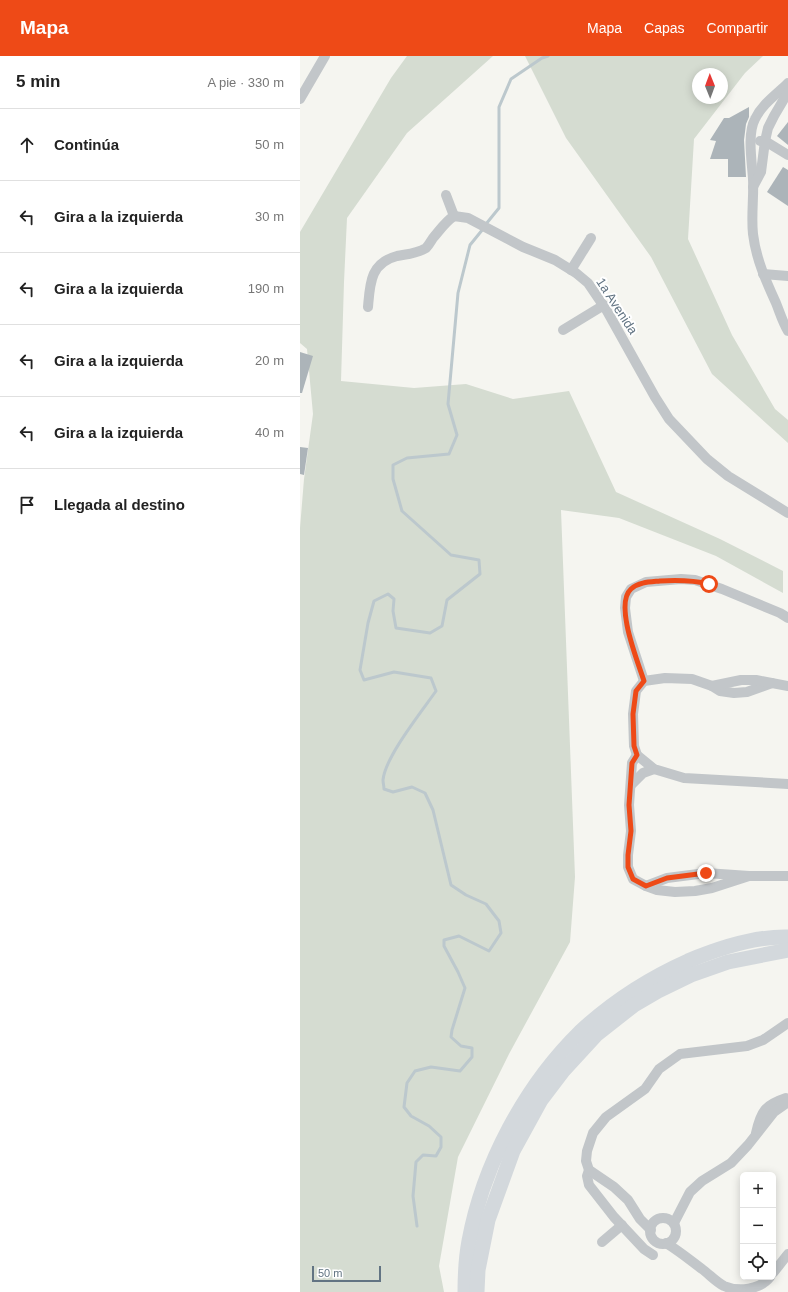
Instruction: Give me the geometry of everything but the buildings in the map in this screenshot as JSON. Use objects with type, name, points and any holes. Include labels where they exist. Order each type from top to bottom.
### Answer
[{"type":"main road","points":[[465,1292],[469,1241],[487,1178],[508,1132],[520,1111],[533,1090],[570,1043],[617,1002],[663,972],[704,954],[742,943],[785,936]]},
{"type":"main road","points":[[477,1292],[478,1270],[488,1220],[513,1151],[541,1100],[568,1066],[598,1034],[630,1008],[644,998],[671,983],[728,962],[788,950]]},
{"type":"street","points":[[300,99],[325,56]]},
{"type":"street","points":[[788,83],[762,108],[754,119],[751,140],[753,234],[757,255],[763,274],[788,331]]},
{"type":"street","points":[[753,187],[761,172],[768,128],[788,92]]},
{"type":"street","points":[[751,140],[765,141],[788,155]]},
{"type":"street","points":[[368,307],[369,288],[372,276],[381,263],[396,256],[414,254],[427,247],[443,225],[454,216],[446,196]]},
{"type":"street","name":"1a Avenida","points":[[454,216],[468,218],[523,246],[555,260],[588,283],[604,305],[655,397],[669,419],[707,459],[728,476],[788,513]]},
{"type":"street","points":[[571,270],[591,238]]},
{"type":"street","points":[[763,274],[788,276]]},
{"type":"street","points":[[563,330],[604,305]]},
{"type":"street","points":[[644,681],[628,632],[625,608],[626,597],[631,589],[646,582],[694,580],[709,584],[788,618]]},
{"type":"street","points":[[788,686],[772,683],[748,692],[734,693],[720,691],[712,686],[692,679],[678,678],[644,681],[636,691],[633,714],[634,746],[637,755],[654,769],[684,778],[788,784]]},
{"type":"street","points":[[637,755],[632,763],[629,805],[631,831],[628,867],[633,879],[657,890],[695,891],[730,883],[749,876]]},
{"type":"street","points":[[631,785],[643,773],[654,769]]},
{"type":"street","points":[[646,886],[667,878],[706,873],[749,876],[788,876]]},
{"type":"street","points":[[653,1255],[644,1248],[622,1225],[589,1185],[587,1176],[589,1170],[586,1160],[587,1151],[593,1133],[606,1117],[645,1089],[659,1069],[680,1054],[747,1046],[763,1040],[788,1023]]},
{"type":"street","points":[[756,1134],[760,1117],[766,1107],[788,1097]]},
{"type":"street","points":[[589,1170],[614,1187],[628,1200],[640,1219],[650,1230],[652,1237],[655,1240],[662,1244],[670,1242],[676,1231],[674,1223],[690,1192],[702,1181],[731,1163],[748,1145],[774,1112],[788,1102]]},
{"type":"street","points":[[650,1230],[654,1222],[658,1219],[666,1218],[674,1223]]},
{"type":"street","points":[[602,1242],[622,1225]]},
{"type":"street","points":[[666,1243],[724,1286],[736,1290],[751,1289],[768,1280]]},
{"type":"street","points":[[776,1269],[788,1254]]},
{"type":"shaded area","points":[[407,56],[493,56],[407,133],[347,218],[341,381],[414,388],[466,384],[513,399],[569,391],[616,492],[720,539],[783,571],[783,593],[716,556],[619,518],[561,510],[575,877],[570,942],[509,1054],[458,1157],[439,1266],[444,1292],[300,1292],[300,528],[304,479],[313,414],[307,349],[300,343],[300,232],[391,78]]},
{"type":"shaded area","points":[[525,56],[763,56],[745,73],[728,95],[728,68],[692,68],[692,104],[721,104],[694,139],[688,239],[732,335],[775,409],[788,420],[788,443],[712,374],[651,257],[566,138]]},
{"type":"waterway","points":[[486,224],[499,208],[499,107],[511,79],[542,58],[548,56]]},
{"type":"waterway","points":[[417,1226],[413,1196],[416,1162],[423,1155],[436,1156],[441,1147],[441,1137],[429,1126],[411,1116],[404,1107],[407,1083],[415,1071],[431,1067],[460,1071],[472,1057],[472,1048],[461,1046],[451,1037],[465,988],[444,946],[444,940],[459,936],[489,951],[501,933],[499,921],[486,904],[466,895],[451,885],[433,810],[425,793],[412,787],[393,792],[384,789],[383,780],[385,770],[390,759],[405,734],[436,691],[431,678],[394,672],[364,680],[360,670],[368,623],[374,601],[388,594],[394,599],[393,611],[396,628],[430,633],[442,626],[447,600],[480,574],[479,560],[451,555],[402,511],[393,479],[393,465],[407,458],[449,454],[457,435],[448,404],[458,293],[470,245],[483,229]]},
{"type":"route","points":[[706,873],[667,878],[646,886],[633,879],[628,867],[631,831],[629,805],[632,763],[637,755],[634,746],[633,714],[636,691],[644,681],[628,632],[625,608],[626,597],[631,589],[646,582],[694,580],[709,584]]}]
